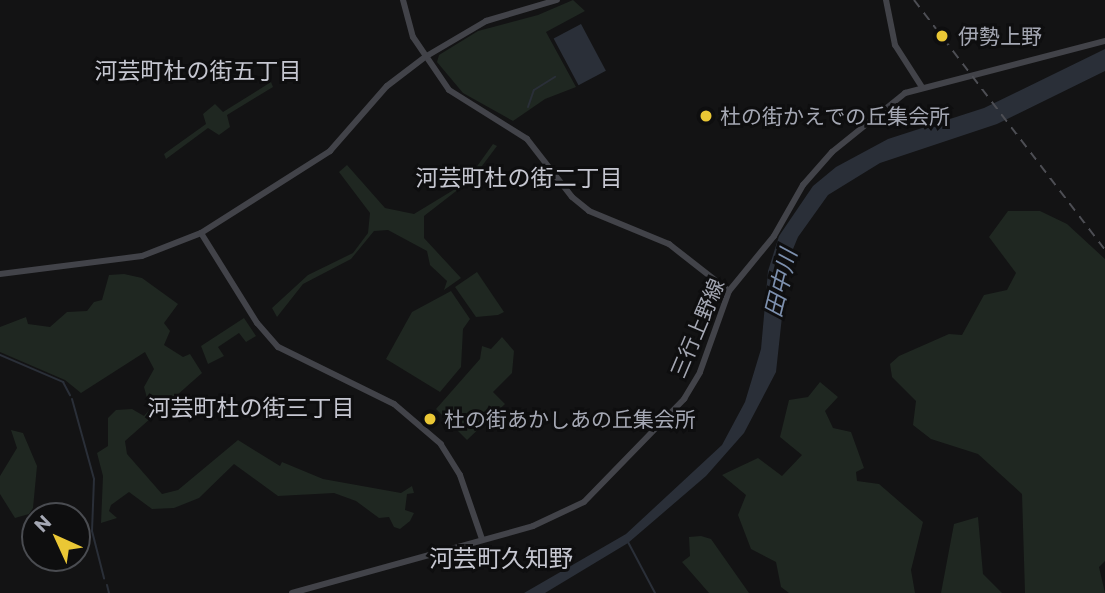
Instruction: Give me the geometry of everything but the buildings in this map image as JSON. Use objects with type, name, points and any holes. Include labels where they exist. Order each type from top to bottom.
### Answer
[{"type":"street","points":[[403,0],[407,23],[425,57],[454,94],[527,139],[580,205],[604,219],[669,244],[729,291]]},
{"type":"street","points":[[0,274],[142,256],[201,233],[330,151],[387,86],[425,57],[486,21],[557,0]]},
{"type":"street","points":[[886,0],[895,45],[922,86]]},
{"type":"street","name":"三行上野線","points":[[292,593],[559,517],[584,502],[669,418],[693,384],[729,291],[774,236],[818,166],[893,99],[922,86],[1105,41]]},
{"type":"street","points":[[201,233],[257,323],[278,347],[400,408],[441,444],[460,475],[482,539]]},
{"type":"shaded area","points":[[573,0],[585,11],[546,32],[576,87],[545,99],[513,121],[463,93],[437,62],[439,55],[478,31],[538,15]]},
{"type":"shaded area","points":[[271,82],[273,87],[227,115],[230,127],[219,135],[208,128],[166,159],[164,154],[206,124],[203,114],[215,104],[223,112]]},
{"type":"shaded area","points":[[493,144],[497,146],[473,178],[424,216],[424,238],[461,278],[444,290],[447,281],[430,265],[427,251],[388,230],[374,231],[351,259],[303,284],[277,317],[272,308],[308,275],[353,253],[368,233],[370,213],[339,172],[347,165],[385,208],[414,214],[465,183]]},
{"type":"shaded area","points":[[1008,211],[1040,211],[1067,224],[1105,259],[1105,561],[1099,567],[1105,593],[1025,593],[1022,494],[978,454],[931,439],[913,425],[916,401],[892,377],[890,364],[899,356],[949,334],[962,335],[984,295],[1007,290],[1016,273],[989,237]]},
{"type":"shaded area","points":[[477,272],[504,312],[476,317],[455,287]]},
{"type":"shaded area","points":[[124,274],[142,278],[178,304],[164,323],[170,331],[164,345],[183,357],[190,354],[202,373],[125,441],[127,454],[162,494],[178,490],[238,440],[280,466],[282,462],[323,479],[401,493],[412,486],[414,493],[407,494],[405,510],[414,513],[410,521],[400,529],[394,527],[389,517],[379,518],[356,501],[334,493],[278,496],[234,464],[199,498],[174,508],[152,509],[129,492],[111,505],[109,511],[117,518],[101,523],[103,476],[97,453],[108,446],[108,418],[116,410],[132,409],[144,416],[150,409],[144,387],[154,369],[145,352],[81,393],[65,380],[0,352],[0,327],[26,317],[28,324],[50,327],[67,312],[87,311],[94,302],[102,300],[109,275]]},
{"type":"shaded area","points":[[451,291],[470,319],[463,329],[461,367],[440,392],[386,359],[412,312]]},
{"type":"shaded area","points":[[244,318],[256,336],[246,342],[239,333],[218,347],[224,356],[208,364],[201,346]]},
{"type":"shaded area","points":[[502,337],[514,351],[512,373],[493,392],[505,404],[467,440],[436,409],[480,359],[482,346],[491,349]]},
{"type":"shaded area","points":[[820,382],[838,397],[825,411],[833,428],[851,432],[864,468],[856,472],[857,481],[879,484],[923,522],[911,570],[915,593],[789,593],[781,587],[776,562],[751,549],[738,515],[746,495],[722,475],[758,458],[782,476],[802,455],[780,437],[789,400],[808,397]]},
{"type":"shaded area","points":[[11,430],[23,433],[37,466],[34,502],[21,502],[21,516],[15,518],[0,494],[0,476],[17,448]]},
{"type":"shaded area","points":[[978,517],[983,574],[1002,593],[941,593],[954,524]]},
{"type":"shaded area","points":[[689,537],[711,539],[749,593],[709,593],[682,562],[690,556]]},
{"type":"water","points":[[581,24],[606,71],[579,85],[554,39]]},
{"type":"water","name":"田中川","points":[[1105,49],[1105,71],[997,124],[880,163],[828,195],[798,237],[788,261],[776,372],[744,433],[706,476],[628,543],[545,593],[524,593],[626,534],[722,445],[745,402],[761,349],[768,271],[779,236],[813,186],[836,167],[888,139],[984,108]]},
{"type":"waterway","points":[[528,107],[534,90],[555,77]]},
{"type":"waterway","points":[[0,355],[63,382],[70,395]]},
{"type":"waterway","points":[[72,399],[94,479],[92,531],[104,578]]},
{"type":"waterway","points":[[628,542],[655,593]]},
{"type":"waterway","points":[[107,585],[109,593]]},
{"type":"railway","points":[[914,0],[1105,250]]},
{"type":"place","name":"伊勢上野","points":[[942,36]]},
{"type":"place","name":"杜の街かえでの丘集会所","points":[[706,116]]},
{"type":"place","name":"杜の街あかしあの丘集会所","points":[[430,419]]},
{"type":"district","name":"河芸町杜の街五丁目","points":[[198,70]]},
{"type":"district","name":"河芸町杜の街二丁目","points":[[519,177]]},
{"type":"district","name":"河芸町杜の街三丁目","points":[[251,407]]},
{"type":"district","name":"河芸町久知野","points":[[501,558]]}]
